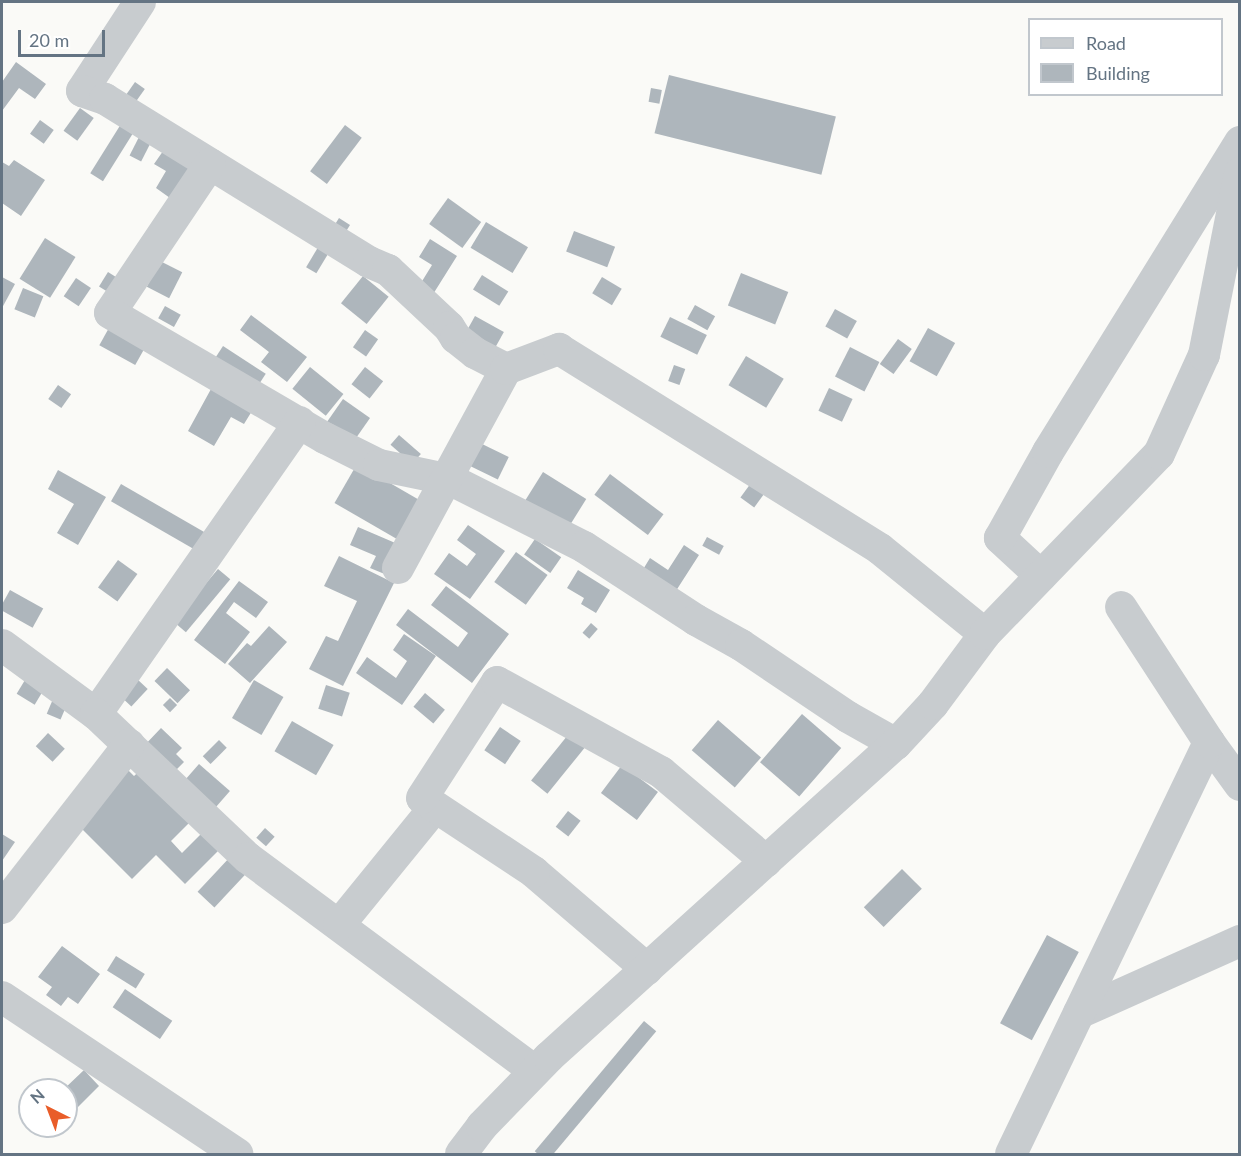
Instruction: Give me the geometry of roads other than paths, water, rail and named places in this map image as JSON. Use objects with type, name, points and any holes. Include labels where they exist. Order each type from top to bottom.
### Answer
[{"type":"street","points":[[140,2],[82,91],[105,99],[369,262],[388,270],[442,320],[456,338],[475,353],[506,369]]},
{"type":"street","points":[[1041,576],[1000,538],[1048,452],[1239,142]]},
{"type":"street","points":[[210,164],[110,313],[213,375],[379,465],[446,479],[584,547],[696,620],[741,645],[848,717],[896,744]]},
{"type":"street","points":[[461,1155],[482,1126],[535,1071],[896,744],[933,704],[986,634],[1159,454],[1204,356],[1239,172]]},
{"type":"street","points":[[398,568],[506,369],[559,349],[880,549],[986,634]]},
{"type":"street","points":[[96,714],[300,422]]},
{"type":"street","points":[[1121,607],[1239,786]]},
{"type":"street","points":[[2,645],[96,714],[248,858],[535,1071]]},
{"type":"street","points":[[647,969],[534,872],[422,798],[497,682],[660,772],[766,861]]},
{"type":"street","points":[[1011,1155],[1209,742]]},
{"type":"street","points":[[2,908],[129,746]]},
{"type":"street","points":[[339,925],[435,807]]},
{"type":"street","points":[[1079,1013],[1239,941]]},
{"type":"street","points":[[2,996],[237,1155]]}]
